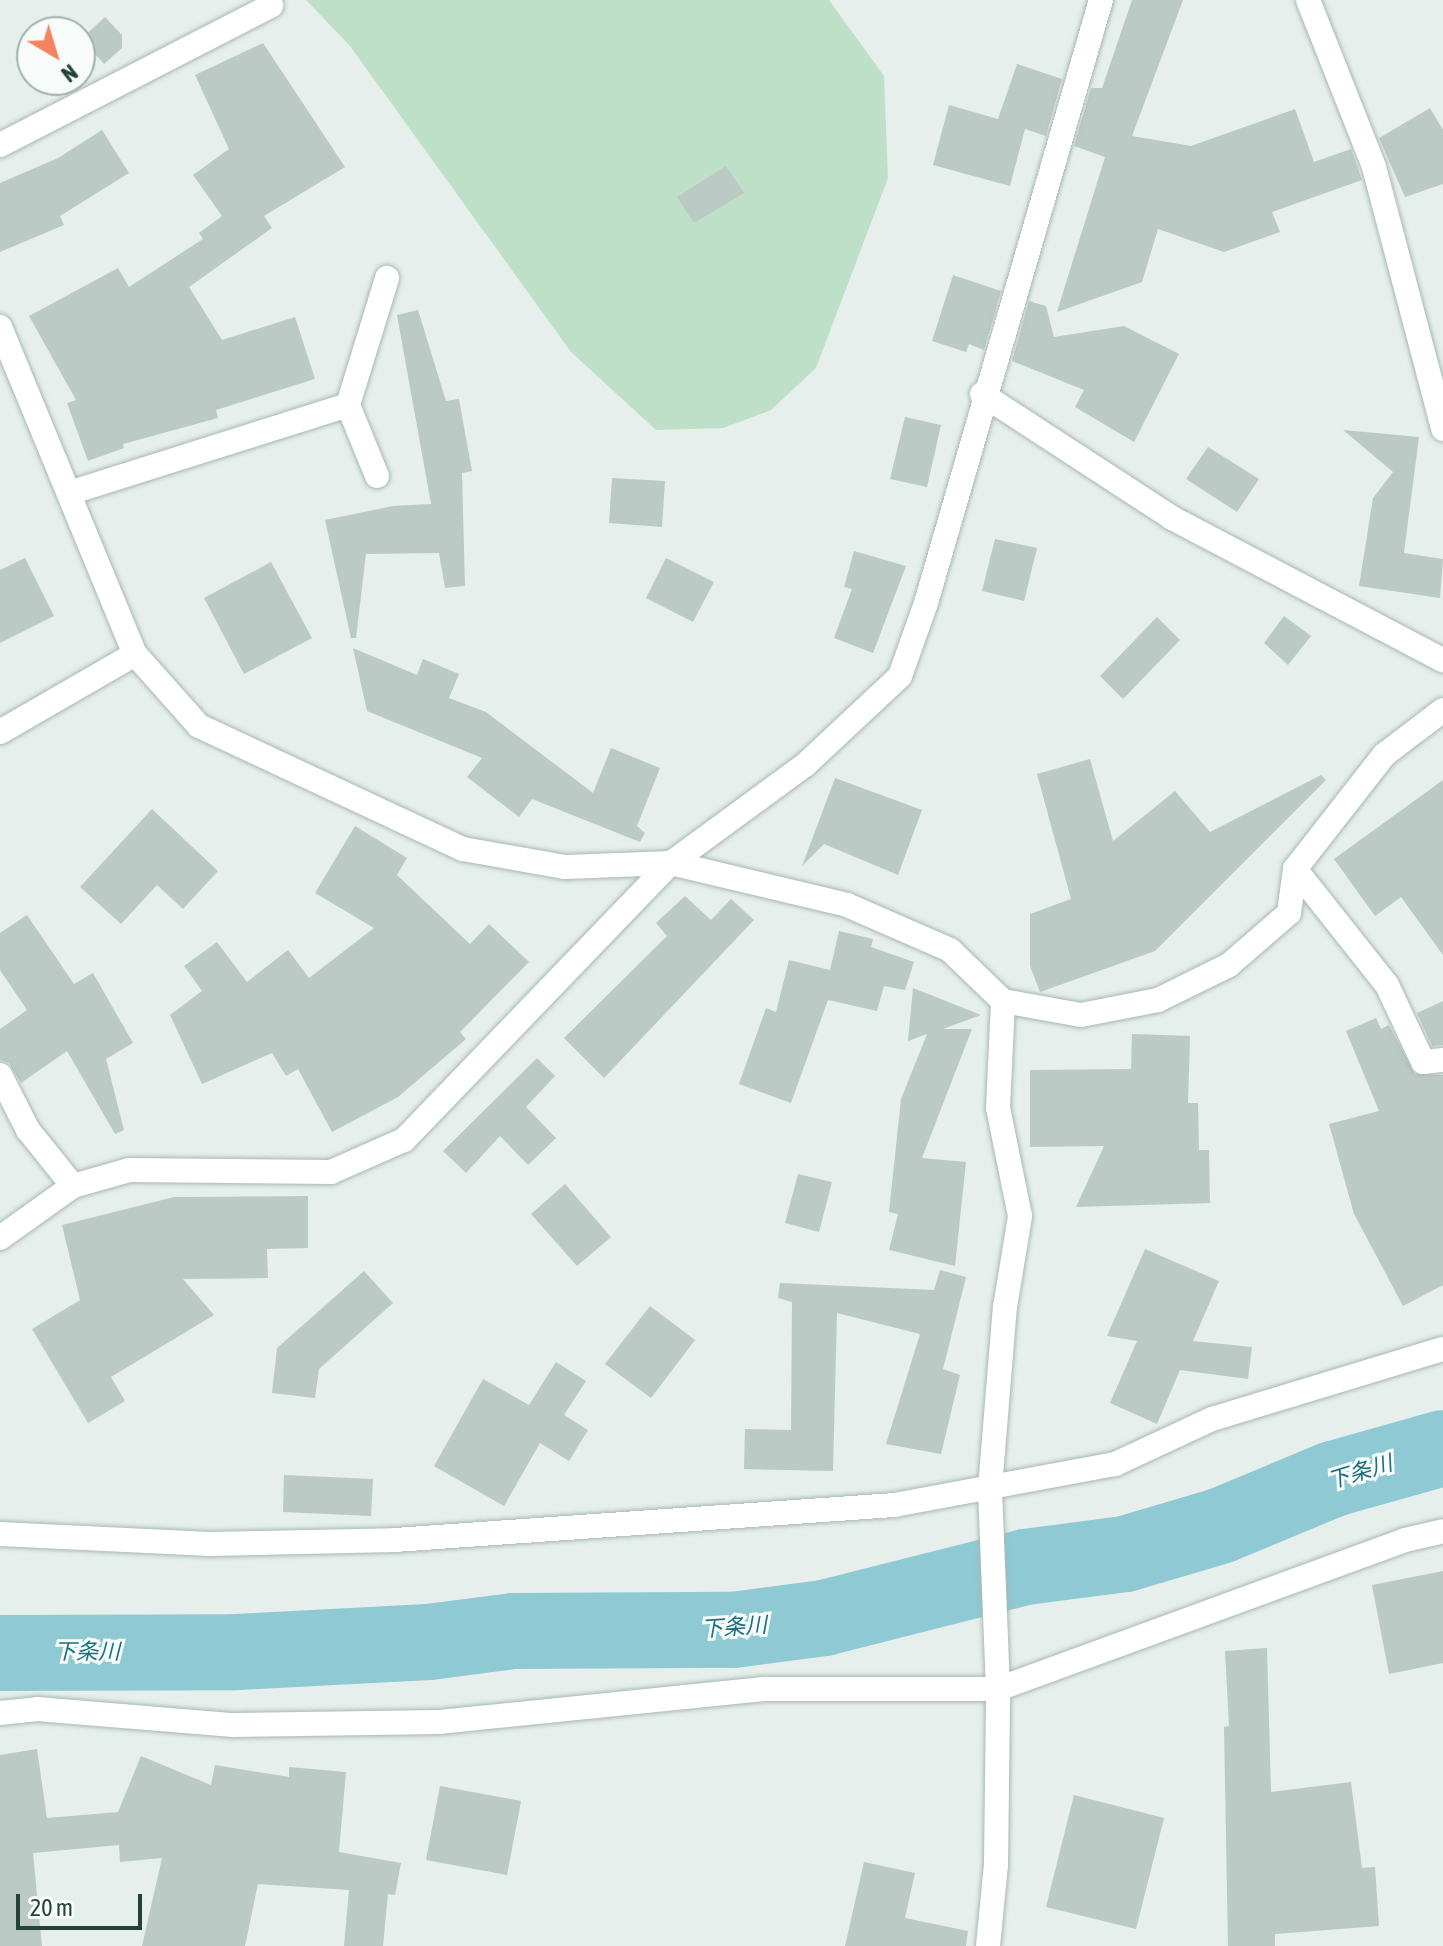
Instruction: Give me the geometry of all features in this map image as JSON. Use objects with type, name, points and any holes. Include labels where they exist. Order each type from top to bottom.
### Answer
[{"type":"street","points":[[0,1238],[73,1186],[129,1170],[331,1172],[404,1140],[671,863],[805,765],[900,676],[926,603],[982,394],[1101,0]]},
{"type":"street","points":[[1308,0],[1374,167],[1443,429]]},
{"type":"street","points":[[0,145],[271,6]]},
{"type":"street","points":[[377,476],[348,405],[387,278]]},
{"type":"street","points":[[0,327],[135,654],[199,726],[463,849],[565,867],[671,863],[847,905],[950,950],[1003,1001],[1081,1015],[1158,1000],[1229,965],[1289,913],[1295,869],[1384,755],[1443,710]]},
{"type":"street","points":[[982,394],[1172,518],[1443,660]]},
{"type":"street","points":[[69,493],[348,405]]},
{"type":"street","points":[[0,732],[135,654]]},
{"type":"street","points":[[1295,869],[1387,985],[1423,1062],[1443,1060]]},
{"type":"street","points":[[988,1946],[996,1865],[998,1689],[990,1488],[1005,1307],[1020,1216],[998,1108],[1003,1001]]},
{"type":"street","points":[[0,1075],[28,1130],[73,1186]]},
{"type":"street","points":[[0,1534],[210,1544],[395,1540],[894,1505],[1115,1464],[1212,1419],[1443,1349]]},
{"type":"street","points":[[0,1713],[37,1709],[233,1725],[439,1722],[766,1689],[998,1689],[1405,1540],[1443,1531]]},
{"type":"green space","points":[[306,0],[829,0],[884,76],[888,178],[816,368],[771,410],[723,428],[656,430],[571,352],[350,46]]},
{"type":"building","points":[[1132,0],[1183,0],[1132,136],[1191,146],[1295,109],[1314,162],[1351,149],[1362,180],[1272,212],[1280,232],[1224,252],[1158,229],[1142,282],[1057,312],[1105,157],[1074,146],[1091,88],[1102,88]]},
{"type":"building","points":[[105,17],[122,35],[122,48],[104,64],[96,55],[96,25]]},
{"type":"building","points":[[263,43],[345,167],[264,216],[272,228],[189,287],[222,340],[295,317],[315,379],[216,410],[218,418],[123,444],[124,448],[88,461],[67,403],[76,400],[29,316],[118,268],[129,287],[203,239],[199,233],[222,216],[193,175],[229,149],[195,75]]},
{"type":"building","points":[[1017,64],[1062,79],[1046,136],[1025,129],[1010,186],[933,165],[949,105],[998,119]]},
{"type":"building","points":[[1430,108],[1443,130],[1443,184],[1405,197],[1379,138]]},
{"type":"building","points":[[102,130],[129,173],[60,216],[64,225],[0,252],[0,183],[58,158]]},
{"type":"building","points":[[726,166],[744,193],[694,223],[677,197]]},
{"type":"building","points":[[953,275],[1001,291],[984,350],[969,344],[966,352],[932,341]]},
{"type":"building","points":[[1029,301],[1046,306],[1054,337],[1124,326],[1179,354],[1134,442],[1075,407],[1084,390],[1012,361]]},
{"type":"building","points":[[418,310],[446,401],[459,399],[472,471],[462,473],[465,586],[445,588],[439,553],[366,554],[356,638],[351,638],[325,520],[393,506],[431,504],[397,315]]},
{"type":"building","points":[[905,417],[941,425],[927,487],[890,479]]},
{"type":"building","points":[[1343,430],[1419,437],[1404,553],[1443,559],[1440,598],[1359,586],[1373,498],[1393,472]]},
{"type":"building","points":[[1208,447],[1259,479],[1237,512],[1186,479]]},
{"type":"building","points":[[612,478],[665,481],[662,527],[609,523]]},
{"type":"building","points":[[995,539],[1037,548],[1024,601],[982,591]]},
{"type":"building","points":[[854,551],[906,566],[873,653],[834,638],[852,589],[844,587]]},
{"type":"building","points":[[25,558],[54,616],[0,643],[0,570]]},
{"type":"building","points":[[666,558],[714,582],[693,622],[646,598]]},
{"type":"building","points":[[271,562],[312,638],[244,674],[204,598]]},
{"type":"building","points":[[1284,616],[1311,636],[1288,665],[1264,643]]},
{"type":"building","points":[[1157,617],[1180,640],[1123,699],[1100,676]]},
{"type":"building","points":[[353,648],[417,675],[423,659],[459,674],[449,698],[486,712],[593,793],[611,748],[660,768],[637,826],[645,833],[640,842],[532,799],[519,817],[467,777],[482,758],[367,711]]},
{"type":"building","points":[[1090,759],[1113,841],[1175,791],[1210,832],[1321,775],[1326,780],[1155,951],[1040,992],[1030,966],[1030,914],[1071,899],[1037,774]]},
{"type":"building","points":[[835,778],[922,810],[898,875],[824,844],[802,866]]},
{"type":"building","points":[[1443,780],[1443,955],[1401,897],[1375,916],[1334,859]]},
{"type":"building","points":[[152,809],[218,871],[183,909],[157,885],[121,924],[80,887]]},
{"type":"building","points":[[355,826],[407,858],[397,875],[470,944],[489,924],[529,962],[460,1032],[466,1039],[398,1097],[332,1132],[298,1069],[286,1076],[272,1053],[202,1084],[170,1015],[202,991],[184,966],[217,942],[247,982],[288,950],[309,978],[374,928],[315,893]]},
{"type":"building","points":[[685,896],[711,920],[731,899],[754,920],[604,1078],[564,1038],[667,936],[656,923]]},
{"type":"building","points":[[27,915],[74,984],[93,973],[133,1043],[106,1059],[124,1130],[115,1134],[67,1051],[21,1083],[9,1063],[0,1060],[0,1029],[27,1010],[0,970],[0,933]]},
{"type":"building","points":[[839,931],[873,939],[871,947],[914,962],[905,990],[884,986],[877,1011],[828,1000],[791,1103],[739,1084],[766,1008],[776,1012],[789,960],[830,970]]},
{"type":"building","points":[[913,988],[981,1015],[943,1029],[972,1029],[922,1158],[966,1162],[955,1266],[889,1250],[898,1214],[889,1212],[901,1099],[927,1034],[908,1041]]},
{"type":"building","points":[[1443,1001],[1443,1045],[1432,1046],[1417,1013]]},
{"type":"building","points":[[1376,1018],[1381,1029],[1389,1025],[1415,1074],[1443,1075],[1443,1285],[1403,1306],[1354,1214],[1329,1124],[1379,1111],[1346,1031]]},
{"type":"building","points":[[1132,1034],[1190,1036],[1188,1103],[1198,1103],[1199,1150],[1209,1150],[1210,1203],[1076,1207],[1104,1146],[1030,1147],[1030,1070],[1131,1069]]},
{"type":"building","points":[[537,1058],[555,1076],[526,1107],[556,1138],[528,1165],[500,1136],[466,1173],[443,1151]]},
{"type":"building","points":[[798,1174],[832,1182],[819,1232],[785,1223]]},
{"type":"building","points":[[565,1184],[611,1237],[577,1266],[531,1214]]},
{"type":"building","points":[[308,1196],[308,1248],[267,1249],[268,1278],[183,1279],[214,1315],[111,1377],[125,1401],[88,1423],[32,1329],[80,1300],[62,1225],[174,1197]]},
{"type":"building","points":[[1145,1249],[1219,1281],[1193,1341],[1252,1347],[1248,1379],[1180,1370],[1157,1424],[1110,1403],[1137,1341],[1107,1336]]},
{"type":"building","points":[[940,1270],[966,1277],[943,1369],[960,1375],[941,1454],[886,1444],[920,1334],[837,1313],[833,1471],[744,1469],[745,1429],[791,1430],[792,1302],[778,1298],[780,1283],[934,1290]]},
{"type":"building","points":[[364,1271],[393,1303],[319,1369],[315,1398],[272,1393],[277,1348]]},
{"type":"building","points":[[650,1306],[695,1340],[651,1398],[605,1364]]},
{"type":"building","points":[[556,1362],[586,1381],[564,1415],[588,1430],[569,1461],[540,1443],[504,1506],[434,1466],[483,1379],[529,1405]]},
{"type":"building","points":[[284,1475],[373,1479],[371,1516],[283,1512]]},
{"type":"building","points":[[1443,1571],[1443,1663],[1389,1674],[1372,1585]]},
{"type":"building","points":[[1267,1648],[1271,1792],[1351,1782],[1362,1868],[1375,1867],[1379,1926],[1275,1934],[1275,1946],[1228,1946],[1224,1727],[1229,1726],[1225,1651]]},
{"type":"building","points":[[37,1749],[47,1818],[118,1812],[141,1756],[211,1785],[215,1765],[289,1777],[289,1767],[346,1772],[339,1852],[401,1863],[395,1895],[388,1894],[383,1946],[344,1946],[349,1890],[258,1884],[245,1946],[142,1946],[162,1858],[120,1862],[119,1845],[33,1853],[42,1946],[0,1946],[0,1755]]},
{"type":"building","points":[[440,1786],[521,1801],[507,1875],[426,1860]]},
{"type":"building","points":[[1074,1795],[1164,1818],[1136,1929],[1046,1907]]},
{"type":"building","points":[[864,1862],[915,1873],[905,1918],[968,1931],[966,1946],[845,1946]]},
{"type":"waterway","name":"下条川","points":[[0,1653],[237,1652],[429,1642],[514,1631],[733,1630],[824,1618],[1025,1567],[1125,1554],[1220,1526],[1333,1479],[1443,1448]]}]
